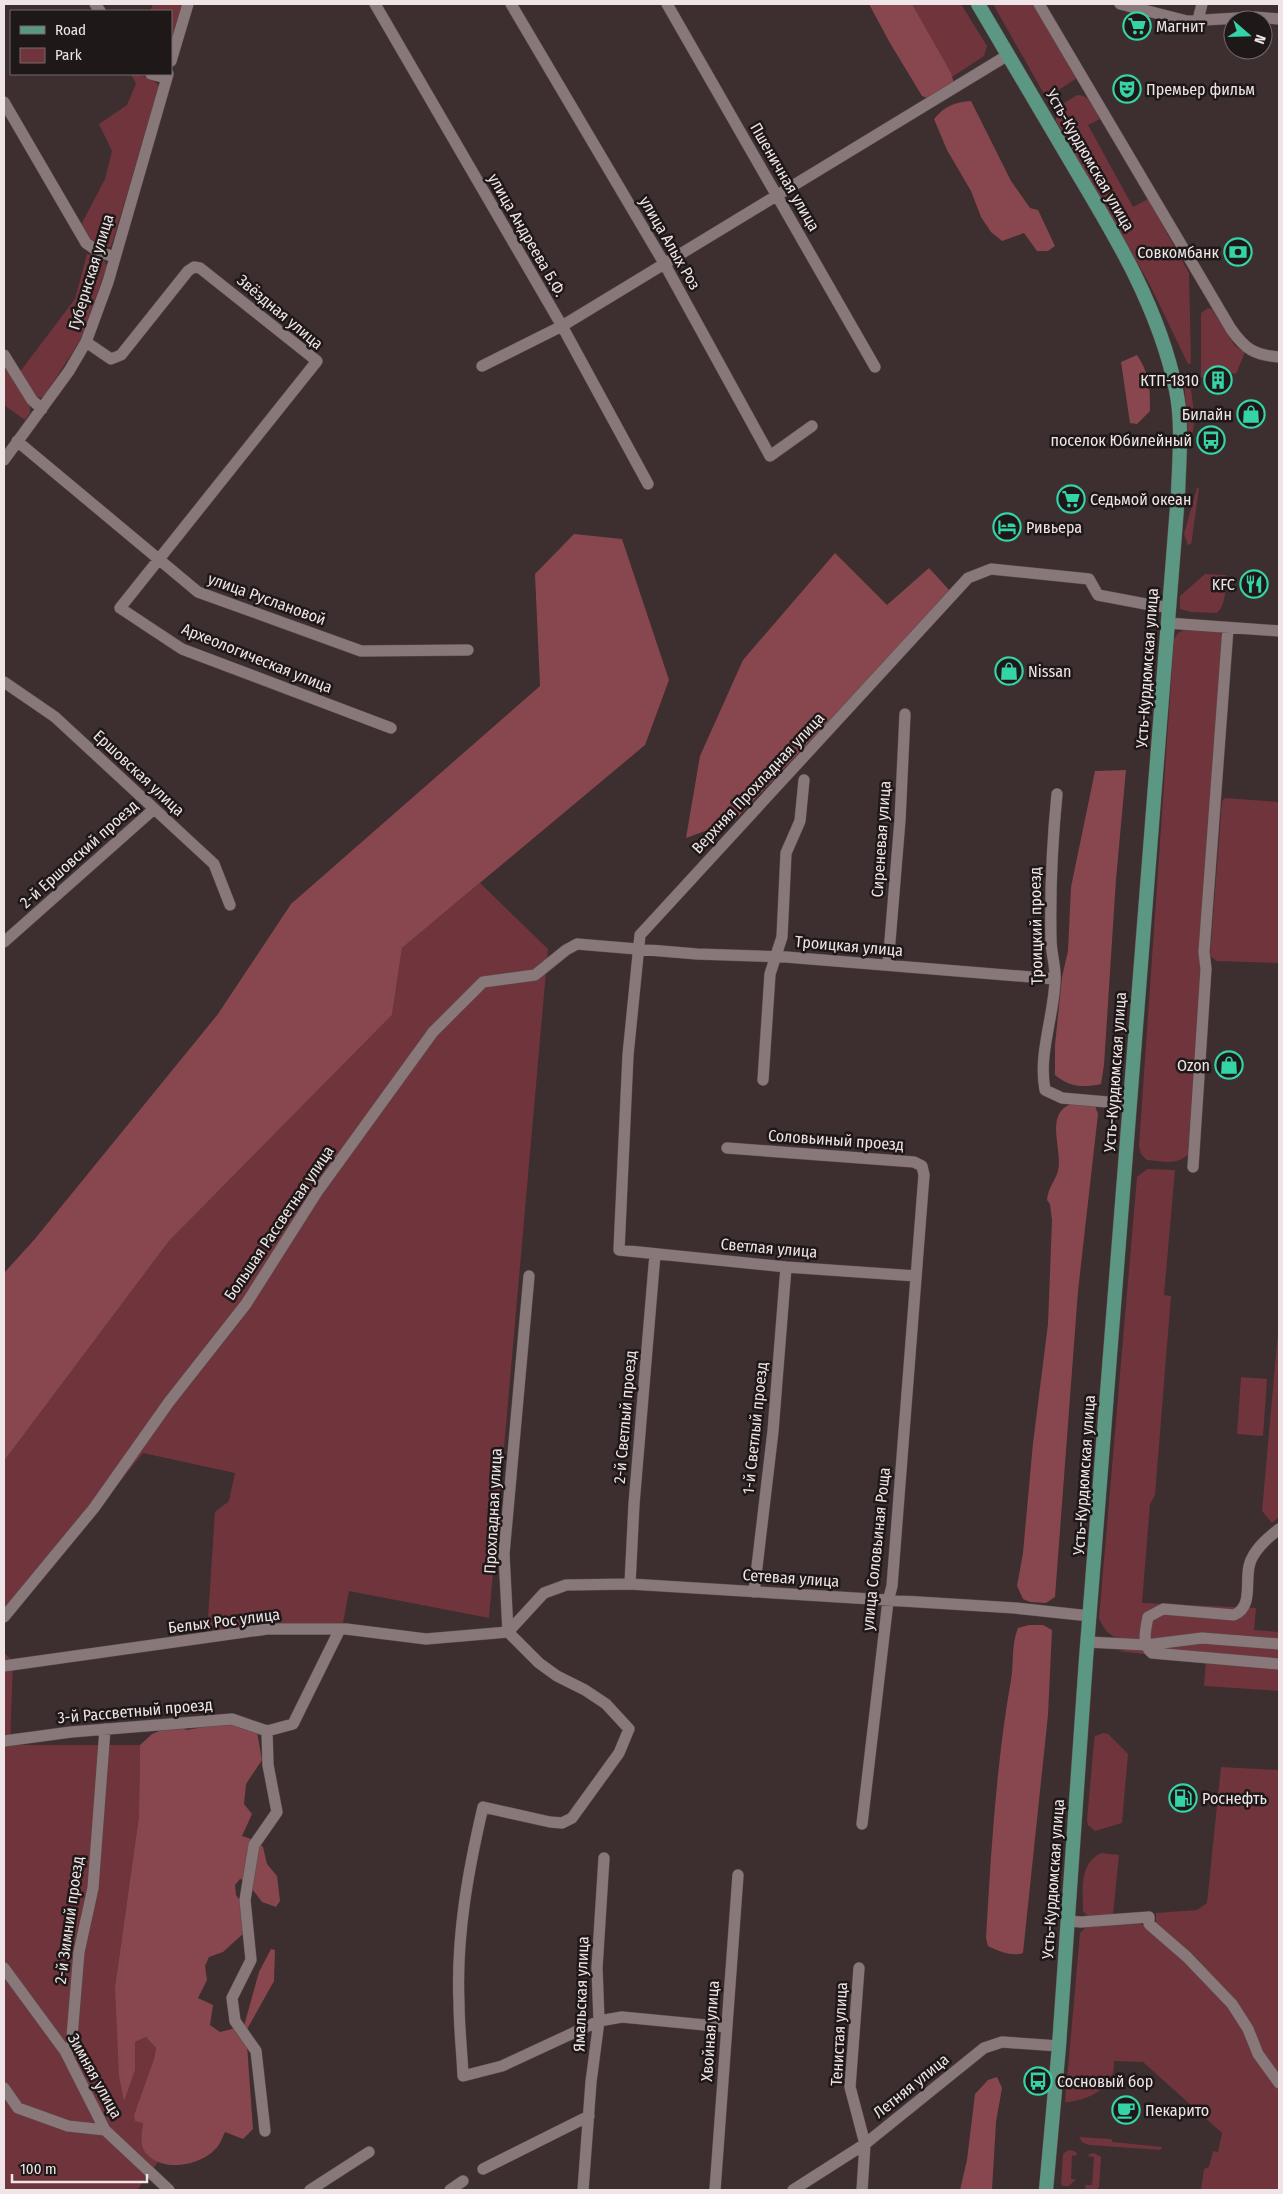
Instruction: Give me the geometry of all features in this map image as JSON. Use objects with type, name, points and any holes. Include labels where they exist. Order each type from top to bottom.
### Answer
[{"type":"main road","name":"Усть-Курдюмская улица","points":[[978,4],[1112,232],[1141,287],[1158,326],[1176,390],[1180,431],[1178,495],[1088,1642],[1059,2046],[1046,2190]]},
{"type":"street","points":[[172,58],[188,4]]},
{"type":"street","name":"улица Андреева Б.Ф.","points":[[374,4],[562,326],[648,484]]},
{"type":"street","name":"улица Алых Роз","points":[[510,4],[664,263],[770,456],[812,426]]},
{"type":"street","name":"Пшеничная улица","points":[[667,4],[875,367]]},
{"type":"street","points":[[1039,4],[1212,299],[1239,340],[1250,351],[1265,356],[1279,357]]},
{"type":"street","points":[[1120,4],[1187,21],[1255,18],[1279,19]]},
{"type":"street","points":[[1198,20],[1202,4]]},
{"type":"street","points":[[482,366],[562,326],[1008,55]]},
{"type":"street","name":"Губернская улица","points":[[5,456],[42,409],[86,342],[115,257],[167,76]]},
{"type":"street","points":[[4,102],[86,242],[99,252],[115,257]]},
{"type":"street","name":"Звёздная улица","points":[[86,342],[111,359],[121,354],[188,271],[194,267],[200,268],[317,361],[159,559]]},
{"type":"street","points":[[4,355],[32,400],[42,409]]},
{"type":"street","name":"улица Руслановой","points":[[17,441],[198,592],[361,651],[468,650]]},
{"type":"street","name":"Археологическая улица","points":[[159,559],[120,608],[182,649],[391,728]]},
{"type":"street","name":"Верхняя Прохладная улица","points":[[619,1250],[628,1055],[640,935],[968,578],[991,569],[1089,579],[1098,595],[1169,607]]},
{"type":"street","points":[[1167,623],[1279,631]]},
{"type":"street","points":[[1193,1167],[1206,969],[1204,952],[1228,628]]},
{"type":"street","name":"Ершовская улица","points":[[4,682],[55,717],[214,864],[230,905]]},
{"type":"street","name":"Сиреневая улица","points":[[888,965],[900,820],[905,714]]},
{"type":"street","points":[[763,1080],[770,974],[782,936],[786,853],[800,821],[804,780]]},
{"type":"street","name":"Троицкий проезд","points":[[1057,794],[1051,850],[1050,896],[1051,951],[1056,979],[1047,1036],[1044,1072],[1045,1090],[1062,1098],[1130,1104]]},
{"type":"street","name":"2-й Ершовский проезд","points":[[4,942],[154,809]]},
{"type":"street","name":"Большая Рассветная улица","points":[[4,1616],[94,1508],[169,1402],[246,1304],[317,1192],[439,1026],[483,982],[535,975],[566,950],[578,944],[639,949]]},
{"type":"street","name":"Троицкая улица","points":[[639,949],[776,956],[1056,979]]},
{"type":"street","name":"Соловьиный проезд","points":[[727,1148],[914,1162],[922,1166],[924,1175],[916,1276]]},
{"type":"street","name":"Светлая улица","points":[[619,1250],[786,1267],[916,1276]]},
{"type":"street","name":"2-й Светлый проезд","points":[[630,1584],[634,1504],[655,1254]]},
{"type":"street","name":"1-й Светлый проезд","points":[[754,1592],[773,1431],[786,1267]]},
{"type":"street","name":"Прохладная улица","points":[[508,1632],[504,1554],[529,1276]]},
{"type":"street","name":"улица Соловьиная Роща","points":[[862,1824],[888,1601],[892,1586],[916,1276]]},
{"type":"street","points":[[1279,1529],[1265,1541],[1248,1566],[1246,1604],[1242,1612],[1234,1614],[1163,1609],[1157,1611],[1148,1617],[1146,1645],[1152,1653],[1279,1664]]},
{"type":"street","name":"Сетевая улица","points":[[508,1632],[544,1593],[566,1585],[630,1584],[1015,1608],[1090,1616]]},
{"type":"street","points":[[265,2131],[256,2051],[235,2021],[232,1998],[251,1960],[245,1900],[254,1845],[277,1812],[268,1765],[267,1731],[293,1724],[340,1629]]},
{"type":"street","name":"Белых Рос улица","points":[[4,1666],[267,1630],[340,1629],[426,1639],[508,1632]]},
{"type":"street","points":[[508,1632],[540,1664],[606,1704],[630,1729],[619,1753],[572,1818],[562,1823],[550,1822],[483,1807],[472,1855],[462,1928],[458,2002],[463,2076],[502,2066],[599,2021],[622,2017],[726,2027]]},
{"type":"street","points":[[1088,1642],[1146,1645],[1202,1638],[1279,1644]]},
{"type":"street","name":"3-й Рассветный проезд","points":[[4,1741],[105,1729],[232,1719],[267,1731]]},
{"type":"street","name":"2-й Зимний проезд","points":[[65,2051],[71,2048],[79,1952],[93,1888],[105,1729]]},
{"type":"street","name":"Ямальская улица","points":[[582,2190],[599,2021],[597,1968],[604,1858]]},
{"type":"street","name":"Хвойная улица","points":[[716,2190],[738,1875]]},
{"type":"street","points":[[1067,1921],[1082,1922],[1149,1917],[1149,1924],[1187,1956],[1232,2004],[1248,2029],[1258,2054],[1279,2083]]},
{"type":"street","name":"Зимняя улица","points":[[4,1968],[65,2051],[105,2130],[169,2190]]},
{"type":"street","name":"Тенистая улица","points":[[859,1968],[850,2087],[865,2144],[862,2190]]},
{"type":"street","name":"Летняя улица","points":[[793,2190],[865,2144],[984,2048],[1002,2042],[1059,2046]]},
{"type":"street","points":[[4,2088],[18,2108],[68,2126],[105,2130]]},
{"type":"street","points":[[483,2169],[589,2116]]},
{"type":"street","points":[[310,2190],[369,2152]]},
{"type":"street","points":[[450,2190],[463,2181]]},
{"type":"green space","points":[[153,4],[182,4],[172,37],[172,10],[150,10]]},
{"type":"green space","points":[[912,4],[961,4],[987,46],[984,56],[952,77]]},
{"type":"green space","points":[[993,4],[1035,4],[1077,78],[1051,95],[1043,92]]},
{"type":"green space","points":[[132,75],[147,77],[159,87],[111,247],[100,247],[89,239],[81,225],[105,179],[112,151],[99,124],[127,105],[136,84]]},
{"type":"green space","points":[[1077,95],[1086,97],[1092,103],[1100,119],[1088,125],[1133,207],[1148,199],[1189,273],[1191,363],[1188,364],[1149,283],[1056,121],[1059,108]]},
{"type":"green space","points":[[87,254],[104,260],[107,266],[81,339],[43,398],[33,396],[19,373],[75,299]]},
{"type":"green space","points":[[1208,308],[1212,309],[1235,346],[1245,352],[1236,374],[1228,372],[1222,384],[1201,377],[1201,313]]},
{"type":"green space","points":[[4,367],[30,403],[30,413],[25,420],[4,405]]},
{"type":"green space","points":[[1186,380],[1190,383],[1194,413],[1192,436],[1189,440],[1184,382]]},
{"type":"green space","points":[[1197,488],[1199,488],[1192,539],[1191,544],[1188,545],[1184,534]]},
{"type":"green space","points":[[1205,574],[1226,575],[1225,595],[1220,609],[1217,613],[1191,612],[1180,609],[1180,596]]},
{"type":"green space","points":[[1184,630],[1219,632],[1224,638],[1188,1154],[1179,1160],[1163,1162],[1147,1160],[1141,1154],[1139,1146],[1174,639],[1178,633]]},
{"type":"green space","points":[[1225,798],[1279,802],[1279,963],[1217,961],[1210,956],[1222,801]]},
{"type":"green space","points":[[480,883],[548,949],[489,1618],[349,1591],[343,1623],[207,1633],[215,1512],[229,1501],[235,1473],[143,1453],[9,1619],[4,1617],[4,1461],[169,1241],[392,1015],[402,948]]},
{"type":"green space","points":[[1147,1169],[1175,1170],[1164,1295],[1171,1296],[1155,1495],[1150,1504],[1142,1603],[1256,1608],[1254,1630],[1279,1632],[1279,1639],[1191,1634],[1130,1640],[1116,1637],[1109,1633],[1099,1618],[1137,1177]]},
{"type":"green space","points":[[1279,1321],[1279,1517],[1272,1523],[1262,1511]]},
{"type":"green space","points":[[1241,1377],[1267,1379],[1263,1436],[1237,1434]]},
{"type":"green space","points":[[1203,1642],[1279,1647],[1279,1691],[1204,1686],[1206,1661],[1117,1651]]},
{"type":"green space","points":[[4,1653],[13,1661],[10,1745],[140,1745],[139,1816],[115,1987],[135,2070],[135,2042],[146,2037],[156,2048],[154,2060],[134,2115],[143,2123],[143,2146],[158,2162],[137,2190],[4,2190]]},
{"type":"green space","points":[[1103,1733],[1108,1734],[1128,1754],[1122,1823],[1095,1831],[1088,1825],[1087,1820],[1095,1736]]},
{"type":"green space","points":[[1221,1767],[1279,1770],[1279,2076],[1262,2052],[1250,2027],[1156,1924],[1156,1913],[1197,1910],[1207,1903]]},
{"type":"green space","points":[[1101,1853],[1119,1855],[1113,1915],[1090,1918],[1083,1911],[1084,1878],[1089,1864]]},
{"type":"green space","points":[[1139,1923],[1149,1928],[1184,1959],[1228,2008],[1279,2088],[1279,2190],[1201,2190],[1204,2169],[1209,2167],[1213,2151],[1218,2152],[1222,2133],[1143,2062],[1114,2061],[1112,2077],[1104,2087],[1085,2098],[1065,2102],[1080,1933],[1087,1926]]},
{"type":"green space","points":[[1079,2137],[1111,2139],[1113,2142],[1162,2147],[1161,2150],[1089,2145],[1082,2142]]},
{"type":"green space","points":[[1071,2150],[1076,2152],[1077,2155],[1072,2156],[1071,2179],[1076,2179],[1069,2186],[1063,2186],[1061,2184],[1063,2154]]},
{"type":"green space","points":[[1094,2153],[1101,2157],[1099,2187],[1096,2190],[1086,2189],[1085,2185],[1092,2185],[1094,2157],[1088,2156]]},
{"type":"shaded area","points":[[869,4],[912,4],[951,73],[954,83],[930,99],[922,96]]},
{"type":"shaded area","points":[[971,101],[1011,181],[1030,208],[1038,210],[1055,246],[1048,251],[1037,251],[1024,233],[1002,241],[991,232],[981,217],[971,191],[947,150],[934,119],[951,105]]},
{"type":"shaded area","points":[[1137,355],[1145,369],[1150,395],[1150,411],[1137,424],[1130,423],[1121,362]]},
{"type":"shaded area","points":[[574,534],[622,539],[669,680],[645,745],[402,948],[392,1015],[169,1241],[4,1461],[4,1273],[34,1240],[218,1014],[291,904],[540,686],[535,574]]},
{"type":"shaded area","points":[[835,553],[887,605],[929,568],[951,592],[735,820],[686,838],[700,756],[743,660]]},
{"type":"shaded area","points":[[1126,770],[1101,1084],[1076,1086],[1055,1075],[1055,1045],[1062,977],[1068,951],[1071,887],[1095,771]]},
{"type":"shaded area","points":[[1071,1104],[1095,1106],[1098,1114],[1078,1291],[1055,1597],[1046,1603],[1030,1602],[1023,1599],[1017,1586],[1023,1553],[1033,1443],[1048,1324],[1052,1220],[1050,1204],[1047,1200],[1058,1171],[1056,1124],[1058,1116],[1063,1109]]},
{"type":"shaded area","points":[[1029,1625],[1043,1625],[1052,1630],[1048,1715],[1023,1953],[1010,1954],[988,1946],[986,1938],[998,1776],[1012,1673],[1014,1641],[1018,1628]]},
{"type":"shaded area","points":[[229,1722],[257,1732],[262,1760],[246,1784],[244,1804],[252,1814],[242,1836],[257,1841],[263,1847],[267,1864],[277,1876],[280,1901],[276,1907],[262,1902],[246,1881],[240,1879],[235,1885],[236,1895],[241,1902],[245,1932],[223,1952],[209,1957],[205,1966],[207,1980],[198,1998],[213,2005],[210,2025],[220,2032],[244,2026],[259,1972],[271,1949],[275,1950],[274,1981],[246,2031],[253,2129],[243,2139],[225,2132],[212,2153],[194,2162],[173,2165],[153,2160],[146,2153],[142,2142],[143,2123],[135,2121],[134,2115],[154,2059],[156,2048],[146,2037],[135,2042],[135,2070],[124,2101],[119,2076],[115,1987],[139,1816],[140,1745],[152,1734],[169,1727],[176,1726],[187,1730]]},
{"type":"shaded area","points":[[997,2077],[1002,2088],[996,2122],[992,2190],[960,2190],[967,2160],[975,2094],[988,2080]]},
{"type":"place","name":"Магнит","points":[[1137,26]]},
{"type":"place","name":"Премьер фильм","points":[[1127,89]]},
{"type":"place","name":"Совкомбанк","points":[[1238,252]]},
{"type":"place","name":"КТП-1810","points":[[1218,380]]},
{"type":"place","name":"Билайн","points":[[1251,414]]},
{"type":"place","name":"поселок Юбилейный","points":[[1211,440]]},
{"type":"place","name":"Седьмой океан","points":[[1071,499]]},
{"type":"place","name":"Ривьера","points":[[1007,527]]},
{"type":"place","name":"KFC","points":[[1254,584]]},
{"type":"place","name":"Nissan","points":[[1009,671]]},
{"type":"place","name":"Ozon","points":[[1229,1065]]},
{"type":"place","name":"Роснефть","points":[[1183,1798]]},
{"type":"place","name":"Сосновый бор","points":[[1038,2081]]},
{"type":"place","name":"Пекарито","points":[[1126,2110]]}]
